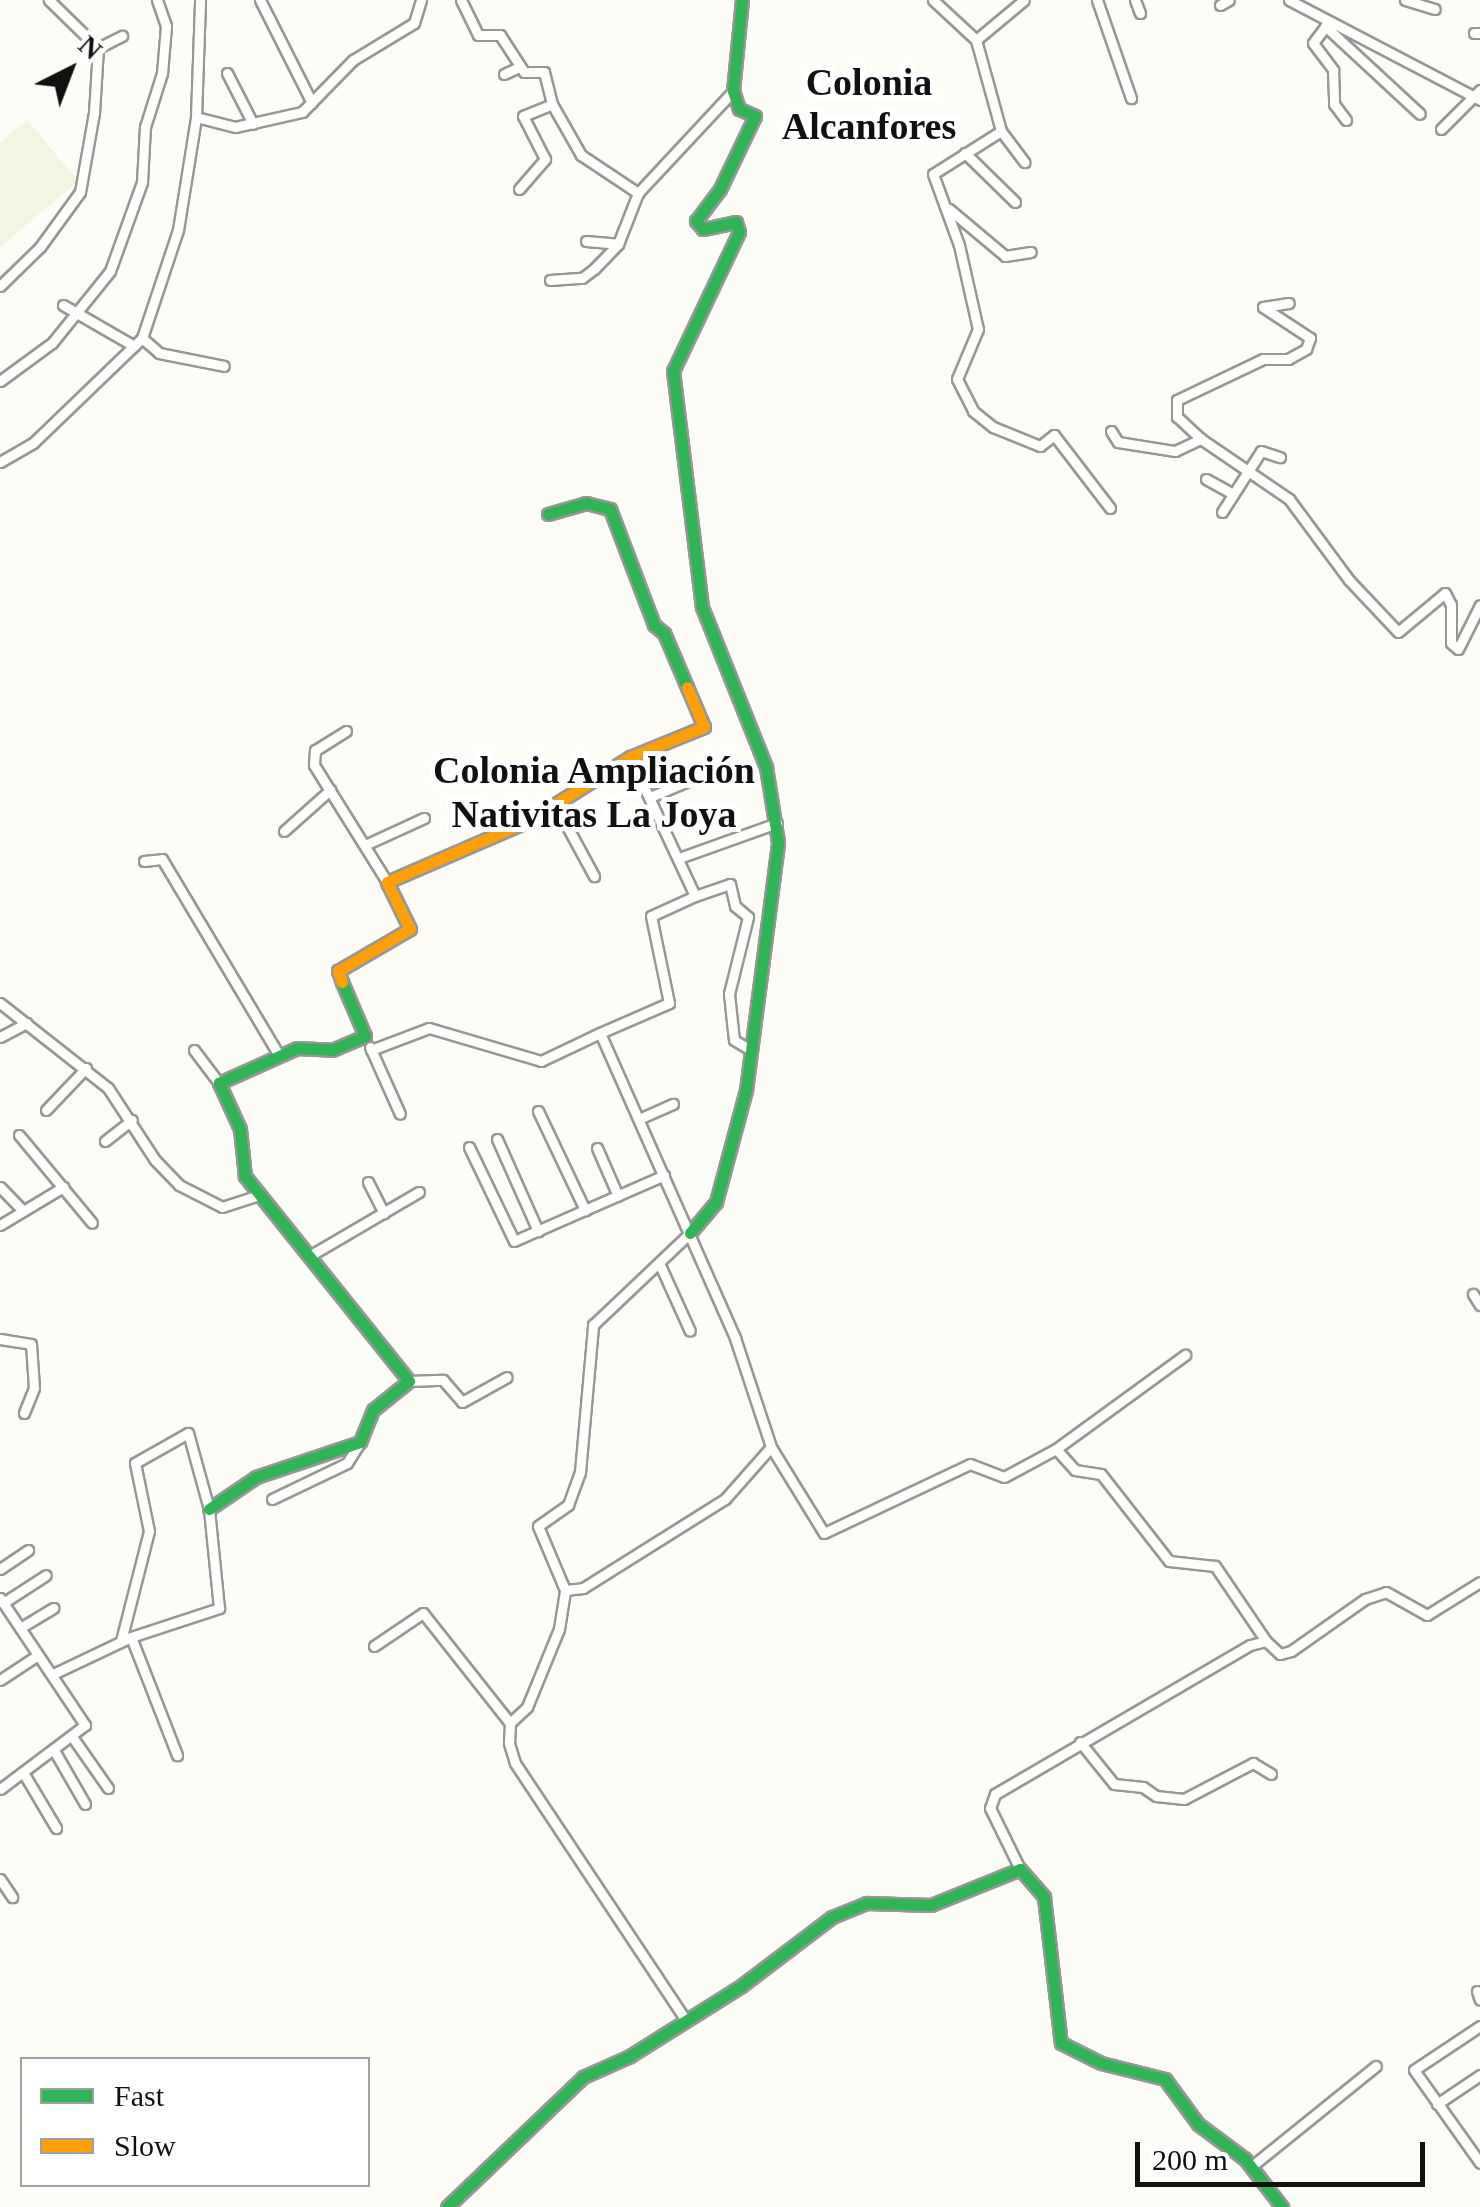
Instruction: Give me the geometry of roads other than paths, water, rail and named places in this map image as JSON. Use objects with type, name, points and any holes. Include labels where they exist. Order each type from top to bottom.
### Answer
[{"type":"street","points":[[49,0],[98,48]]},
{"type":"street","points":[[0,381],[82,313],[104,285],[142,182],[144,127],[166,44],[157,0]]},
{"type":"street","points":[[0,462],[32,443],[142,338],[170,260],[196,117],[200,0]]},
{"type":"street","points":[[260,0],[312,103]]},
{"type":"street","points":[[196,117],[235,128],[294,116],[354,60],[408,28],[421,0]]},
{"type":"street","points":[[461,0],[478,36],[500,35],[520,67]]},
{"type":"street","points":[[510,1724],[527,1707],[559,1628],[565,1590],[538,1526],[568,1505],[580,1472],[590,1333],[602,1314],[660,1265],[690,1233],[720,1190],[750,1049],[777,823],[766,767],[702,607],[673,371],[739,232],[736,222],[704,230],[696,220],[720,189],[754,116],[739,109],[733,90],[742,0]]},
{"type":"street","points":[[932,0],[976,40],[1001,131],[1024,162]]},
{"type":"street","points":[[976,40],[1024,0]]},
{"type":"street","points":[[1097,0],[1131,98]]},
{"type":"street","points":[[1135,0],[1140,14]]},
{"type":"street","points":[[1289,0],[1328,23],[1478,95],[1441,129]]},
{"type":"street","points":[[1405,0],[1435,8]]},
{"type":"street","points":[[1328,23],[1420,114]]},
{"type":"street","points":[[1328,23],[1314,43],[1334,70],[1334,104],[1346,120]]},
{"type":"street","points":[[98,48],[122,36]]},
{"type":"street","points":[[0,286],[40,247],[80,192],[98,48]]},
{"type":"street","points":[[504,74],[520,67],[544,72],[552,104],[581,154],[638,193]]},
{"type":"street","points":[[227,73],[253,124]]},
{"type":"street","points":[[550,280],[582,278],[618,244],[638,193],[733,90]]},
{"type":"street","points":[[519,189],[545,159],[522,119],[552,104]]},
{"type":"street","points":[[1001,131],[934,168],[978,330],[957,379],[974,411],[993,428],[1040,446],[1054,435],[1110,508]]},
{"type":"street","points":[[965,154],[1016,202]]},
{"type":"street","points":[[947,207],[1005,256],[1031,252]]},
{"type":"street","points":[[586,241],[618,244]]},
{"type":"street","points":[[1289,303],[1263,307],[1310,338],[1306,349],[1288,359],[1263,359],[1178,400],[1178,417],[1201,438],[1292,502],[1349,580],[1398,632],[1444,593],[1452,605],[1451,643],[1458,649],[1480,604]]},
{"type":"street","points":[[63,305],[134,346]]},
{"type":"street","points":[[142,338],[158,352],[224,366]]},
{"type":"street","points":[[1110,431],[1118,442],[1175,450],[1201,438]]},
{"type":"street","points":[[1222,512],[1264,449],[1280,457]]},
{"type":"street","points":[[1206,479],[1233,494]]},
{"type":"street","points":[[387,882],[556,806],[630,757],[700,730],[703,722],[664,633],[654,624],[610,509],[586,503],[548,514]]},
{"type":"street","points":[[346,731],[315,750],[314,765],[387,882],[410,929],[338,971],[400,1114]]},
{"type":"street","points":[[630,757],[695,896]]},
{"type":"street","points":[[650,796],[688,782]]},
{"type":"street","points":[[284,832],[330,790]]},
{"type":"street","points":[[556,806],[594,876]]},
{"type":"street","points":[[365,846],[424,818]]},
{"type":"street","points":[[679,858],[777,823]]},
{"type":"street","points":[[144,860],[162,859],[279,1055]]},
{"type":"street","points":[[371,1050],[428,1028],[541,1061],[669,1002],[651,916],[730,884],[736,906],[748,918],[729,994],[734,1040],[750,1049]]},
{"type":"street","points":[[0,1003],[86,1068],[132,1120],[154,1160],[179,1185],[222,1207],[259,1195]]},
{"type":"street","points":[[0,1037],[26,1023]]},
{"type":"street","points":[[600,1033],[759,1397],[771,1447],[824,1532],[970,1464],[1004,1477],[1056,1449],[1185,1355]]},
{"type":"street","points":[[219,1083],[279,1055],[304,1047],[348,1047],[364,1036]]},
{"type":"street","points":[[194,1050],[219,1083],[240,1128],[242,1168],[259,1195],[409,1382]]},
{"type":"street","points":[[46,1110],[86,1068]]},
{"type":"street","points":[[640,1118],[673,1104]]},
{"type":"street","points":[[538,1111],[585,1210]]},
{"type":"street","points":[[105,1140],[132,1120]]},
{"type":"street","points":[[19,1135],[92,1223]]},
{"type":"street","points":[[497,1139],[538,1231]]},
{"type":"street","points":[[469,1147],[514,1240],[664,1175]]},
{"type":"street","points":[[597,1148],[618,1196]]},
{"type":"street","points":[[368,1182],[384,1213]]},
{"type":"street","points":[[0,1225],[63,1186]]},
{"type":"street","points":[[0,1187],[23,1211]]},
{"type":"street","points":[[310,1254],[419,1192]]},
{"type":"street","points":[[660,1265],[690,1331]]},
{"type":"street","points":[[1473,1294],[1480,1304]]},
{"type":"street","points":[[0,1340],[30,1344],[34,1388],[24,1413]]},
{"type":"street","points":[[272,1499],[347,1463],[374,1410],[409,1382],[443,1380],[462,1402],[507,1377]]},
{"type":"street","points":[[53,1674],[126,1639],[219,1608],[209,1509],[188,1433],[135,1462],[149,1531],[126,1639],[178,1755]]},
{"type":"street","points":[[209,1509],[256,1477],[360,1442]]},
{"type":"street","points":[[565,1590],[583,1588],[725,1499],[771,1447]]},
{"type":"street","points":[[1056,1449],[1074,1470],[1101,1474],[1168,1561],[1215,1566],[1266,1641],[1280,1654],[1291,1652],[1365,1599],[1386,1592],[1426,1615],[1480,1582]]},
{"type":"street","points":[[0,1569],[28,1550]]},
{"type":"street","points":[[0,1790],[73,1738],[84,1719],[2,1600],[46,1575]]},
{"type":"street","points":[[20,1628],[53,1608]]},
{"type":"street","points":[[374,1646],[423,1613],[510,1724],[515,1763],[685,2019]]},
{"type":"street","points":[[1266,1641],[1180,1681],[990,1800],[1020,1869],[1044,1897],[1061,2043],[1101,2063],[1165,2079],[1198,2124],[1252,2166],[1282,2207]]},
{"type":"street","points":[[0,1680],[38,1655]]},
{"type":"street","points":[[73,1738],[108,1788]]},
{"type":"street","points":[[1080,1742],[1114,1784],[1143,1787],[1156,1796],[1184,1799],[1253,1763],[1270,1774]]},
{"type":"street","points":[[55,1752],[84,1804]]},
{"type":"street","points":[[24,1774],[56,1828]]},
{"type":"street","points":[[448,2207],[583,2077],[630,2056],[850,1907],[930,1905],[1020,1869]]},
{"type":"street","points":[[0,1879],[12,1896]]},
{"type":"street","points":[[1480,2026],[1417,2064],[1415,2076],[1480,2163]]},
{"type":"street","points":[[1252,2166],[1376,2066]]},
{"type":"street","points":[[1437,2104],[1480,2075]]},
{"type":"district","name":"Colonia Alcanfores","points":[[869,105]]},
{"type":"district","name":"Colonia Ampliación Nativitas La Joya","points":[[594,793]]}]
